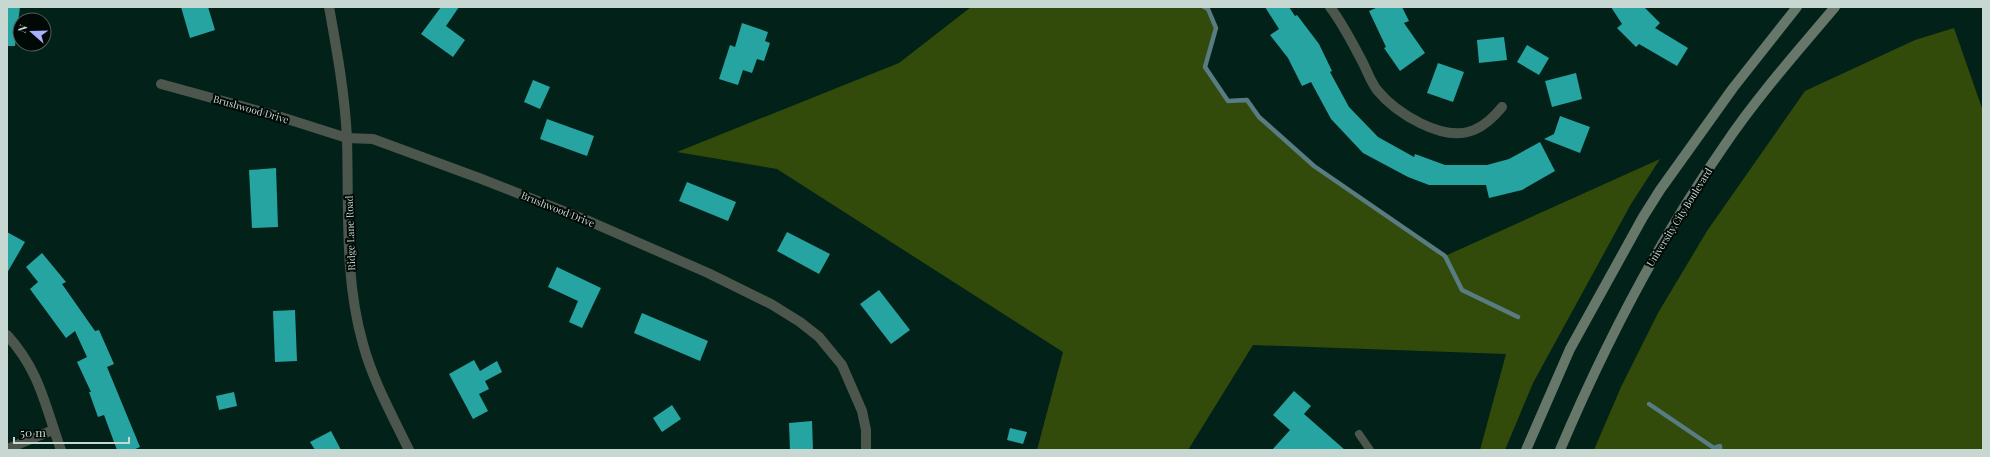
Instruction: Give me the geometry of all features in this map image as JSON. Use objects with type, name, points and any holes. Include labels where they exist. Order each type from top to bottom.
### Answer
[{"type":"main road","points":[[1526,450],[1570,349],[1643,217],[1660,190],[1733,88],[1797,7]]},
{"type":"main road","name":"University City Boulevard","points":[[1560,450],[1582,398],[1625,310],[1683,207],[1729,139],[1779,73],[1835,7]]},
{"type":"street","name":"Ridge Lane Road","points":[[329,7],[339,61],[346,138],[350,262],[355,308],[363,344],[374,378],[409,450]]},
{"type":"street","points":[[1330,7],[1349,36],[1376,88],[1389,103],[1404,115],[1426,126],[1446,131],[1473,131],[1490,120],[1502,108]]},
{"type":"street","name":"Brushwood Drive","points":[[160,84],[281,117],[346,138],[373,139],[577,216],[652,247],[771,304],[819,336],[842,365],[862,411],[866,430],[866,450]]},
{"type":"street","points":[[7,336],[18,348],[32,368],[43,394],[53,430],[61,450]]},
{"type":"street","points":[[7,449],[53,430]]},
{"type":"lane","points":[[1359,434],[1370,450]]},
{"type":"green space","points":[[971,7],[1204,7],[1208,9],[1216,28],[1205,67],[1228,101],[1247,100],[1259,117],[1314,166],[1445,256],[1660,159],[1631,204],[1533,383],[1505,450],[1480,450],[1506,354],[1253,345],[1188,450],[1037,450],[1063,352],[777,169],[677,152],[899,63]]},
{"type":"green space","points":[[1954,28],[1983,111],[1983,450],[1594,450],[1621,387],[1658,313],[1707,231],[1805,91],[1915,40]]},
{"type":"building","points":[[7,7],[20,7],[19,12],[12,12],[12,46],[7,46]]},
{"type":"building","points":[[181,7],[208,7],[215,30],[190,38]]},
{"type":"building","points":[[441,7],[459,7],[446,26],[465,40],[453,57],[421,34]]},
{"type":"building","points":[[1265,7],[1289,7],[1295,16],[1297,15],[1319,44],[1332,71],[1330,72],[1349,107],[1378,137],[1414,157],[1415,154],[1445,165],[1487,165],[1509,159],[1540,142],[1555,171],[1522,190],[1489,198],[1486,185],[1429,185],[1408,177],[1363,153],[1331,119],[1311,82],[1302,86],[1288,58],[1270,35],[1279,29]]},
{"type":"building","points":[[1378,7],[1402,7],[1409,21],[1404,23],[1425,53],[1400,71],[1384,48],[1386,47],[1369,11]]},
{"type":"building","points":[[1611,7],[1644,7],[1660,23],[1655,28],[1688,48],[1677,66],[1639,44],[1636,47],[1617,28],[1622,24]]},
{"type":"building","points":[[742,23],[768,32],[765,41],[770,43],[764,61],[757,59],[752,73],[743,70],[738,85],[719,79],[730,45],[735,47]]},
{"type":"building","points":[[1504,37],[1507,60],[1479,63],[1477,40]]},
{"type":"building","points":[[1527,45],[1549,58],[1539,75],[1517,62]]},
{"type":"building","points":[[1438,63],[1464,72],[1453,102],[1427,93]]},
{"type":"building","points":[[1576,73],[1582,99],[1552,107],[1545,81]]},
{"type":"building","points":[[533,80],[550,87],[540,109],[524,102]]},
{"type":"building","points":[[1560,116],[1590,127],[1580,153],[1544,139],[1554,134]]},
{"type":"building","points":[[547,119],[594,136],[587,156],[540,139]]},
{"type":"building","points":[[276,168],[278,227],[252,228],[249,170]]},
{"type":"building","points":[[687,182],[736,202],[728,221],[679,201]]},
{"type":"building","points":[[7,232],[25,242],[7,273]]},
{"type":"building","points":[[787,232],[830,254],[819,274],[777,251]]},
{"type":"building","points":[[42,253],[66,282],[62,284],[95,331],[99,330],[114,364],[107,367],[140,447],[133,450],[117,450],[104,415],[98,417],[89,392],[91,392],[77,362],[87,357],[75,331],[66,338],[30,289],[38,282],[26,267]]},
{"type":"building","points":[[557,267],[601,288],[582,328],[569,322],[578,301],[548,287]]},
{"type":"building","points":[[879,290],[910,330],[891,344],[860,304]]},
{"type":"building","points":[[295,310],[297,361],[275,362],[273,311]]},
{"type":"building","points":[[642,313],[708,341],[700,361],[634,333]]},
{"type":"building","points":[[474,360],[480,371],[497,361],[502,372],[485,381],[489,389],[479,394],[488,411],[473,419],[449,374]]},
{"type":"building","points":[[1294,391],[1311,406],[1304,414],[1345,450],[1272,450],[1290,430],[1273,415]]},
{"type":"building","points":[[234,392],[237,406],[219,410],[216,396]]},
{"type":"building","points":[[672,405],[681,419],[662,432],[653,418]]},
{"type":"building","points":[[812,421],[813,450],[790,450],[789,423]]},
{"type":"building","points":[[1010,428],[1027,432],[1023,444],[1007,440]]},
{"type":"building","points":[[331,431],[341,450],[315,450],[310,442]]},
{"type":"waterway","points":[[1204,7],[1208,9],[1216,28],[1205,67],[1228,101],[1247,100],[1259,117],[1314,166],[1445,256],[1462,290],[1518,317]]},
{"type":"waterway","points":[[1649,404],[1714,448],[1720,446],[1720,450]]}]
